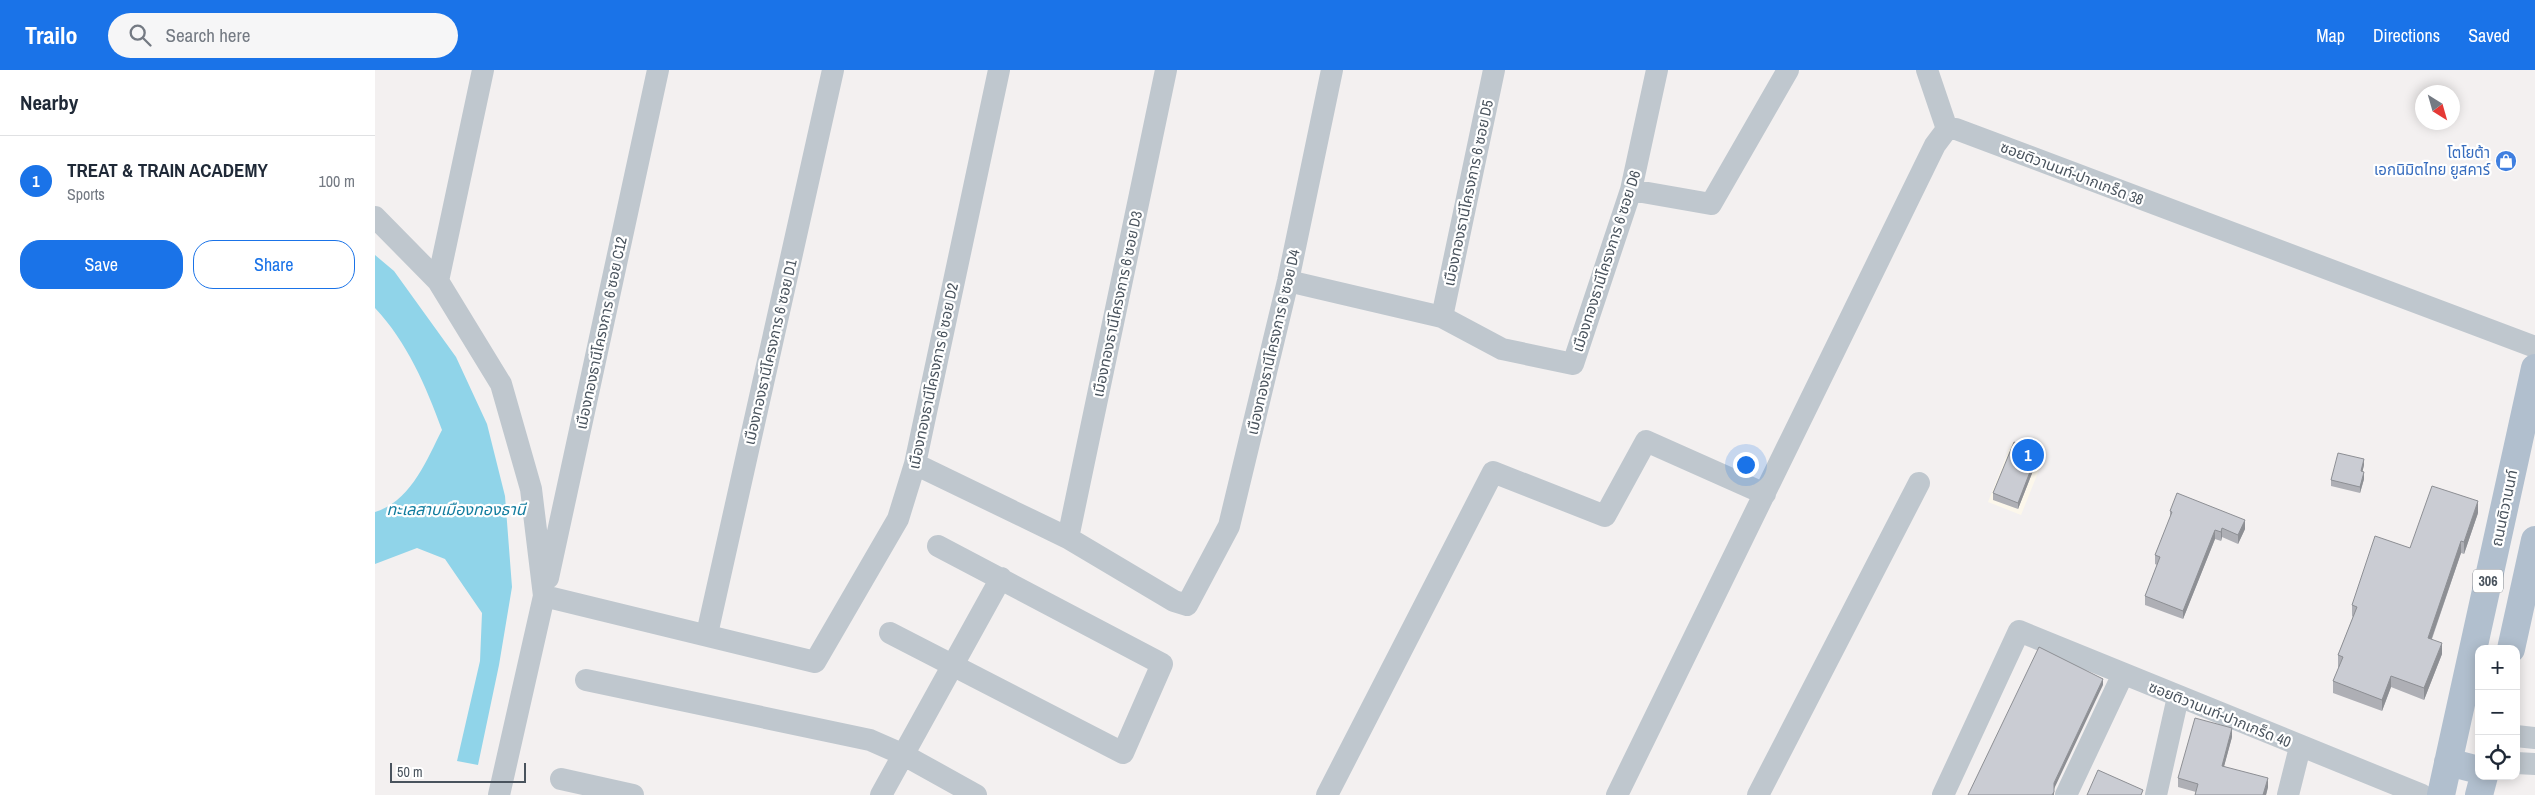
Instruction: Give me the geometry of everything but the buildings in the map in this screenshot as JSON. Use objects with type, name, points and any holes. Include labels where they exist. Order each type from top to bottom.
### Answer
[{"type":"main road","name":"ถนนติวานนท์","points":[[2441,795],[2535,368]]},
{"type":"main road","name":"306","points":[[2512,645],[2535,540]]},
{"type":"main road","points":[[2448,762],[2475,769]]},
{"type":"main road","points":[[2479,795],[2483,780]]},
{"type":"street","points":[[438,281],[483,70]]},
{"type":"street","name":"เมืองทองธานีโครงการ 6 ซอย C12","points":[[499,795],[658,70]]},
{"type":"street","name":"เมืองทองธานีโครงการ 6 ซอย D1","points":[[707,634],[833,70]]},
{"type":"street","name":"เมืองทองธานีโครงการ 6 ซอย D2","points":[[707,634],[815,662],[898,519],[915,464],[999,70]]},
{"type":"street","name":"เมืองทองธานีโครงการ 6 ซอย D3","points":[[1068,538],[1166,70]]},
{"type":"street","name":"เมืองทองธานีโครงการ 6 ซอย D4","points":[[1068,538],[1174,601],[1187,605],[1229,526],[1289,281],[1332,70]]},
{"type":"street","name":"เมืองทองธานีโครงการ 6 ซอย D5","points":[[1442,317],[1494,70]]},
{"type":"street","name":"เมืองทองธานีโครงการ 6 ซอย D6","points":[[1442,317],[1502,349],[1573,364],[1631,190],[1657,70]]},
{"type":"street","points":[[1631,190],[1711,204],[1788,70]]},
{"type":"street","points":[[1617,795],[1935,145],[1947,129],[1927,70]]},
{"type":"street","name":"ซอยติวานนท์-ปากเกร็ด 38","points":[[1947,129],[1956,129],[2535,347]]},
{"type":"street","points":[[375,217],[438,281],[501,384],[531,488],[544,596],[707,634]]},
{"type":"street","points":[[1289,281],[1442,317]]},
{"type":"street","points":[[1327,795],[1493,472],[1605,516],[1645,441],[1765,494]]},
{"type":"street","points":[[915,464],[1068,538]]},
{"type":"street","points":[[1758,795],[1919,483]]},
{"type":"street","points":[[890,633],[1123,753],[1162,664],[939,546]]},
{"type":"street","points":[[881,795],[1001,578]]},
{"type":"street","name":"ซอยติวานนท์-ปากเกร็ด 40","points":[[1943,795],[2019,630],[2299,747],[2422,795]]},
{"type":"street","points":[[2066,795],[2123,674]]},
{"type":"street","points":[[586,680],[870,740],[902,754],[976,795]]},
{"type":"street","points":[[2156,795],[2178,696]]},
{"type":"street","points":[[2520,736],[2535,738]]},
{"type":"street","points":[[2288,795],[2299,747]]},
{"type":"street","points":[[2520,763],[2535,764]]},
{"type":"street","points":[[561,779],[633,795]]},
{"type":"shaded area","points":[[2012,442],[2045,455],[2021,515],[1988,502]]},
{"type":"water","name":"ทะเลสาบเมืองทองธานี","points":[[375,255],[394,271],[456,357],[487,424],[505,496],[512,587],[499,665],[478,765],[457,761],[480,661],[482,613],[445,559],[417,548],[375,564],[375,512],[388,507],[408,489],[423,467],[442,430],[415,365],[397,335],[375,308]]},
{"type":"place","name":"โตโยต้า เอกนิมิตไทย ยูสคาร์","points":[[2506,161]]},
{"type":"place","name":"TREAT & TRAIN ACADEMY","points":[[2028,455]]}]
